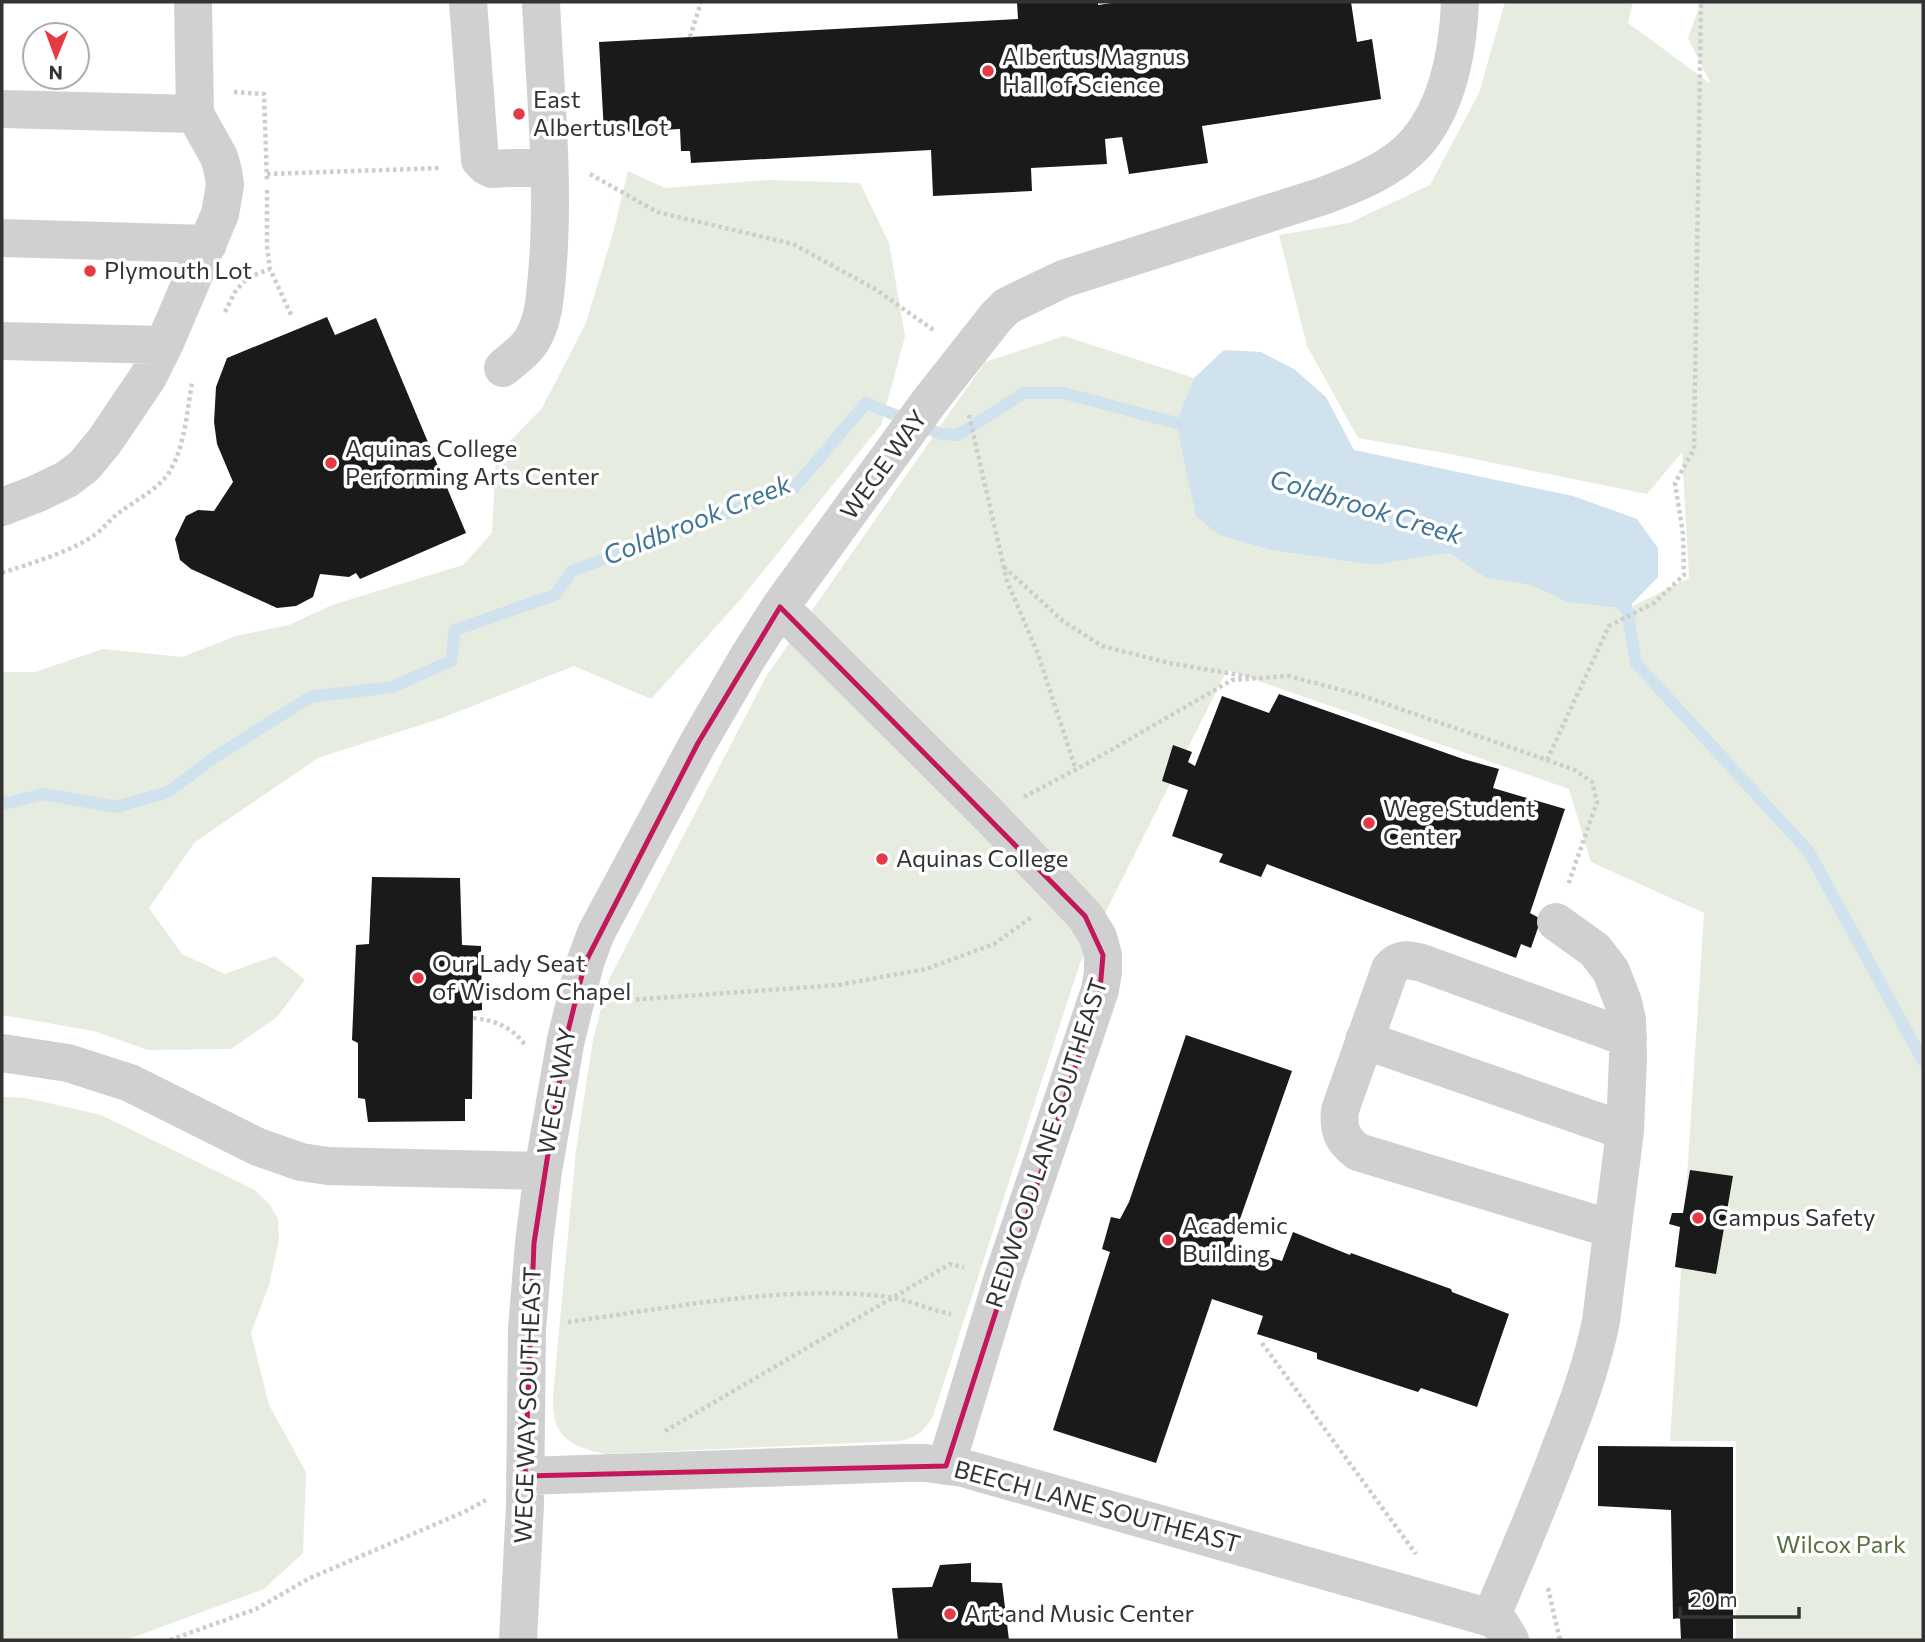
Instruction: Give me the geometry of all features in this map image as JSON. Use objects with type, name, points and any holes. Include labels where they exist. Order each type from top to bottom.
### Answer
[{"type":"street","points":[[2,507],[66,479],[84,466],[104,442],[135,398],[164,345],[220,214],[223,170],[219,157],[195,114],[193,2]]},
{"type":"street","points":[[468,2],[480,160],[492,169],[549,166]]},
{"type":"street","points":[[503,368],[521,353],[533,338],[544,307],[550,244],[541,2]]},
{"type":"street","name":"WEGE WAY","points":[[542,1171],[574,1005],[585,963],[608,910],[698,743],[748,656],[780,607],[897,446],[948,403],[996,317],[1007,306],[1063,279],[1323,196],[1353,185],[1400,157],[1427,128],[1446,86],[1457,40],[1460,2]]},
{"type":"street","points":[[2,110],[195,114]]},
{"type":"street","points":[[2,238],[208,244]]},
{"type":"street","points":[[2,341],[164,345]]},
{"type":"street","name":"REDWOOD LANE SOUTHEAST","points":[[780,607],[990,816],[1085,916],[1098,937],[1104,962],[1102,982],[1003,1277],[946,1466]]},
{"type":"street","points":[[1500,1629],[1534,1519],[1589,1370],[1601,1321],[1625,1131],[1628,1038],[1623,1002],[1611,971],[1595,950],[1556,922]]},
{"type":"street","points":[[1612,1229],[1358,1152],[1340,1134],[1339,1120],[1364,1040],[1390,969],[1395,963],[1406,960],[1422,963],[1628,1038]]},
{"type":"street","points":[[1364,1040],[1625,1131]]},
{"type":"street","points":[[2,1053],[68,1063],[130,1083],[258,1147],[301,1162],[328,1166],[542,1171]]},
{"type":"street","name":"WEGE WAY SOUTHEAST","points":[[518,1640],[525,1476],[527,1329],[542,1171]]},
{"type":"street","name":"BEECH LANE SOUTHEAST","points":[[525,1476],[904,1463],[963,1468],[1500,1629]]},
{"type":"path","points":[[690,37],[701,2]]},
{"type":"path","points":[[1547,760],[1609,626],[1654,603],[1684,575],[1683,534],[1675,483],[1695,449],[1701,2]]},
{"type":"path","points":[[267,174],[486,166]]},
{"type":"path","points":[[549,166],[576,167],[657,212],[793,244],[874,289],[945,337]]},
{"type":"path","points":[[948,403],[978,454],[1007,581],[1038,654],[1076,770]]},
{"type":"path","points":[[1003,567],[1063,621],[1102,646],[1169,663],[1258,678]]},
{"type":"path","points":[[990,816],[1232,680],[1289,676],[1360,695],[1547,760],[1575,770],[1592,782],[1597,802],[1556,922]]},
{"type":"path","points":[[574,1005],[838,985],[926,969],[994,944],[1064,895]]},
{"type":"path","points":[[473,1018],[505,1026],[527,1047]]},
{"type":"path","points":[[664,1432],[950,1264],[1003,1277]]},
{"type":"path","points":[[527,1329],[737,1299],[839,1293],[892,1298],[989,1323]]},
{"type":"path","points":[[1262,1343],[1418,1557]]},
{"type":"path","points":[[170,1640],[256,1609],[310,1578],[464,1512],[490,1497]]},
{"type":"highlighted area","points":[[780,607],[1085,916],[1103,955],[1100,990],[946,1466],[525,1476],[534,1243],[566,1039],[585,963],[698,743]]},
{"type":"green space","name":"Wilcox Park","points":[[1505,2],[1633,2],[1628,23],[1711,84],[1688,38],[1701,2],[1923,2],[1923,1640],[1736,1640],[1736,1441],[1670,1441],[1704,913],[1591,862],[1569,789],[1227,670],[1080,963],[933,1416],[926,1426],[915,1436],[898,1441],[605,1454],[571,1442],[564,1436],[555,1420],[553,1395],[576,1150],[593,1040],[609,979],[767,675],[985,362],[1064,336],[1194,378],[1176,423],[1219,535],[1270,550],[1373,565],[1449,553],[1486,578],[1530,585],[1567,602],[1627,609],[1689,578],[1682,452],[1647,494],[1358,438],[1307,346],[1279,235],[1349,223],[1430,185],[1479,93]]},
{"type":"green space","points":[[628,171],[665,188],[768,180],[860,183],[889,243],[905,336],[881,425],[740,600],[651,699],[574,666],[442,718],[318,758],[195,842],[149,908],[182,954],[225,974],[275,956],[305,980],[277,1017],[231,1049],[148,1050],[94,1031],[2,1015],[2,672],[35,672],[103,649],[182,657],[236,636],[289,625],[332,605],[463,565],[492,533],[496,456],[542,408],[586,323]]},
{"type":"green space","points":[[2,1097],[26,1098],[101,1115],[255,1190],[270,1205],[278,1219],[279,1240],[269,1285],[251,1333],[269,1405],[306,1472],[303,1553],[264,1589],[126,1640],[2,1640]]},
{"type":"water","points":[[1224,350],[1261,352],[1294,369],[1326,397],[1354,450],[1573,496],[1637,519],[1658,548],[1658,577],[1627,609],[1567,602],[1530,585],[1486,578],[1449,553],[1373,565],[1270,550],[1219,535],[1196,516],[1176,423],[1194,378]]},
{"type":"building","name":"Albertus Magnus Hall of Science","points":[[1017,2],[1098,2],[1098,5],[1119,2],[1351,2],[1357,42],[1372,39],[1381,99],[1202,126],[1208,163],[1129,174],[1122,137],[1105,139],[1107,164],[1031,168],[1032,191],[933,196],[931,150],[691,163],[690,151],[681,151],[680,129],[604,133],[599,42],[1018,19]]},
{"type":"building","name":"Aquinas College Performing Arts Center","points":[[327,317],[335,335],[376,318],[466,533],[360,579],[356,573],[349,577],[320,574],[313,597],[296,606],[277,608],[191,569],[180,560],[175,539],[186,516],[198,510],[214,511],[233,482],[217,444],[214,422],[216,387],[227,358]]},
{"type":"building","name":"Wege Student Center","points":[[1279,694],[1463,759],[1499,769],[1493,788],[1565,809],[1530,913],[1541,919],[1531,948],[1521,944],[1516,958],[1267,864],[1261,877],[1219,862],[1223,854],[1172,836],[1188,790],[1162,781],[1173,745],[1192,752],[1188,762],[1195,766],[1222,696],[1269,713]]},
{"type":"building","name":"Our Lady Seat of Wisdom Chapel","points":[[372,877],[460,878],[462,945],[481,946],[482,1010],[473,1011],[472,1099],[465,1099],[465,1121],[368,1122],[365,1099],[358,1098],[358,1043],[352,1040],[356,945],[369,944]]},
{"type":"building","name":"Academic Building","points":[[1186,1035],[1292,1071],[1227,1256],[1257,1266],[1262,1255],[1282,1261],[1293,1232],[1350,1255],[1351,1253],[1451,1289],[1452,1292],[1509,1314],[1477,1407],[1421,1388],[1418,1392],[1317,1359],[1317,1353],[1257,1334],[1263,1316],[1212,1299],[1156,1463],[1053,1430],[1110,1252],[1102,1249],[1111,1217],[1120,1219],[1129,1202]]},
{"type":"building","name":"Campus Safety","points":[[1690,1170],[1733,1176],[1716,1274],[1675,1267],[1680,1227],[1669,1224],[1672,1213],[1683,1213]]},
{"type":"building","points":[[1598,1446],[1733,1447],[1733,1640],[1681,1640],[1680,1618],[1673,1619],[1671,1510],[1598,1506]]},
{"type":"building","name":"Art and Music Center","points":[[971,1563],[971,1582],[1002,1583],[1009,1640],[898,1640],[892,1588],[932,1587],[940,1565]]},
{"type":"waterway","name":"Coldbrook Creek","points":[[2,802],[44,794],[116,807],[168,792],[215,757],[310,697],[392,687],[451,661],[455,630],[555,595],[572,571],[794,488],[866,403],[941,434],[958,435],[1024,393],[1064,393],[1190,429]]},
{"type":"waterway","name":"Coldbrook Creek","points":[[1615,600],[1627,609],[1636,663],[1809,852],[1923,1061]]},
{"type":"place","name":"Albertus Magnus Hall of Science","points":[[988,71]]},
{"type":"place","name":"East Albertus Lot","points":[[519,114]]},
{"type":"place","name":"Plymouth Lot","points":[[90,271]]},
{"type":"place","name":"Aquinas College Performing Arts Center","points":[[331,463]]},
{"type":"place","name":"Wege Student Center","points":[[1369,823]]},
{"type":"place","name":"Aquinas College","points":[[882,859]]},
{"type":"place","name":"Our Lady Seat of Wisdom Chapel","points":[[418,978]]},
{"type":"place","name":"Campus Safety","points":[[1698,1218]]},
{"type":"place","name":"Academic Building","points":[[1168,1240]]},
{"type":"place","name":"Art and Music Center","points":[[950,1614]]}]
